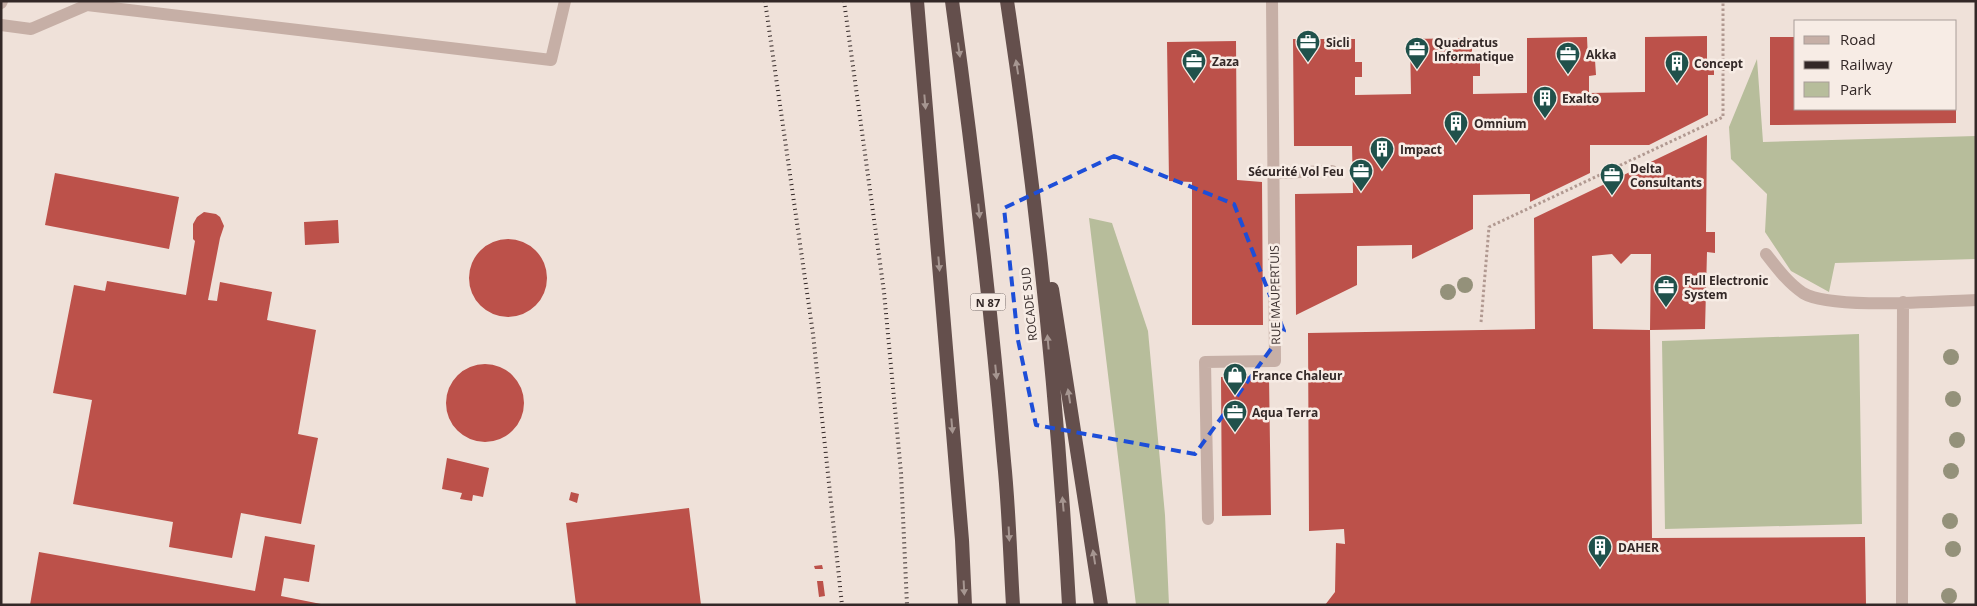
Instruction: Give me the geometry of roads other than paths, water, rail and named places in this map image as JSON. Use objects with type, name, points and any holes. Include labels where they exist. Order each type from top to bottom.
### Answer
[{"type":"highway","points":[[917,1],[961,530],[965,605]]},
{"type":"highway","name":"N 87","points":[[952,1],[979,210],[1005,463],[1013,605]]},
{"type":"highway","name":"ROCADE SUD","points":[[1007,1],[1024,116],[1049,345],[1064,517],[1069,605]]},
{"type":"highway","points":[[1024,116],[1101,605]]},
{"type":"lane","points":[[1,25],[31,29],[87,3],[551,60],[566,1]]},
{"type":"lane","name":"RUE MAUPERTUIS","points":[[1208,519],[1205,362],[1275,361],[1272,1]]},
{"type":"lane","points":[[1274,173],[1332,171]]},
{"type":"lane","points":[[1766,254],[1787,280],[1805,294],[1849,302],[1976,300]]},
{"type":"lane","points":[[1902,605],[1903,302]]},
{"type":"railway","points":[[765,1],[813,334],[842,605]]},
{"type":"railway","points":[[844,1],[884,292],[901,473],[907,605]]},
{"type":"place","name":"Sicli","points":[[1308,63]]},
{"type":"place","name":"Quadratus Informatique","points":[[1417,70]]},
{"type":"place","name":"Akka","points":[[1568,75]]},
{"type":"place","name":"Zaza","points":[[1194,82]]},
{"type":"place","name":"Concept","points":[[1677,84]]},
{"type":"place","name":"Exalto","points":[[1545,119]]},
{"type":"place","name":"Omnium","points":[[1456,144]]},
{"type":"place","name":"Impact","points":[[1382,170]]},
{"type":"place","name":"Sécurité Vol Feu","points":[[1361,192]]},
{"type":"place","name":"Delta Consultants","points":[[1612,196]]},
{"type":"place","name":"Full Electronic System","points":[[1666,308]]},
{"type":"place","name":"France Chaleur","points":[[1235,396]]},
{"type":"place","name":"Aqua Terra","points":[[1235,433]]},
{"type":"place","name":"DAHER","points":[[1600,568]]}]
